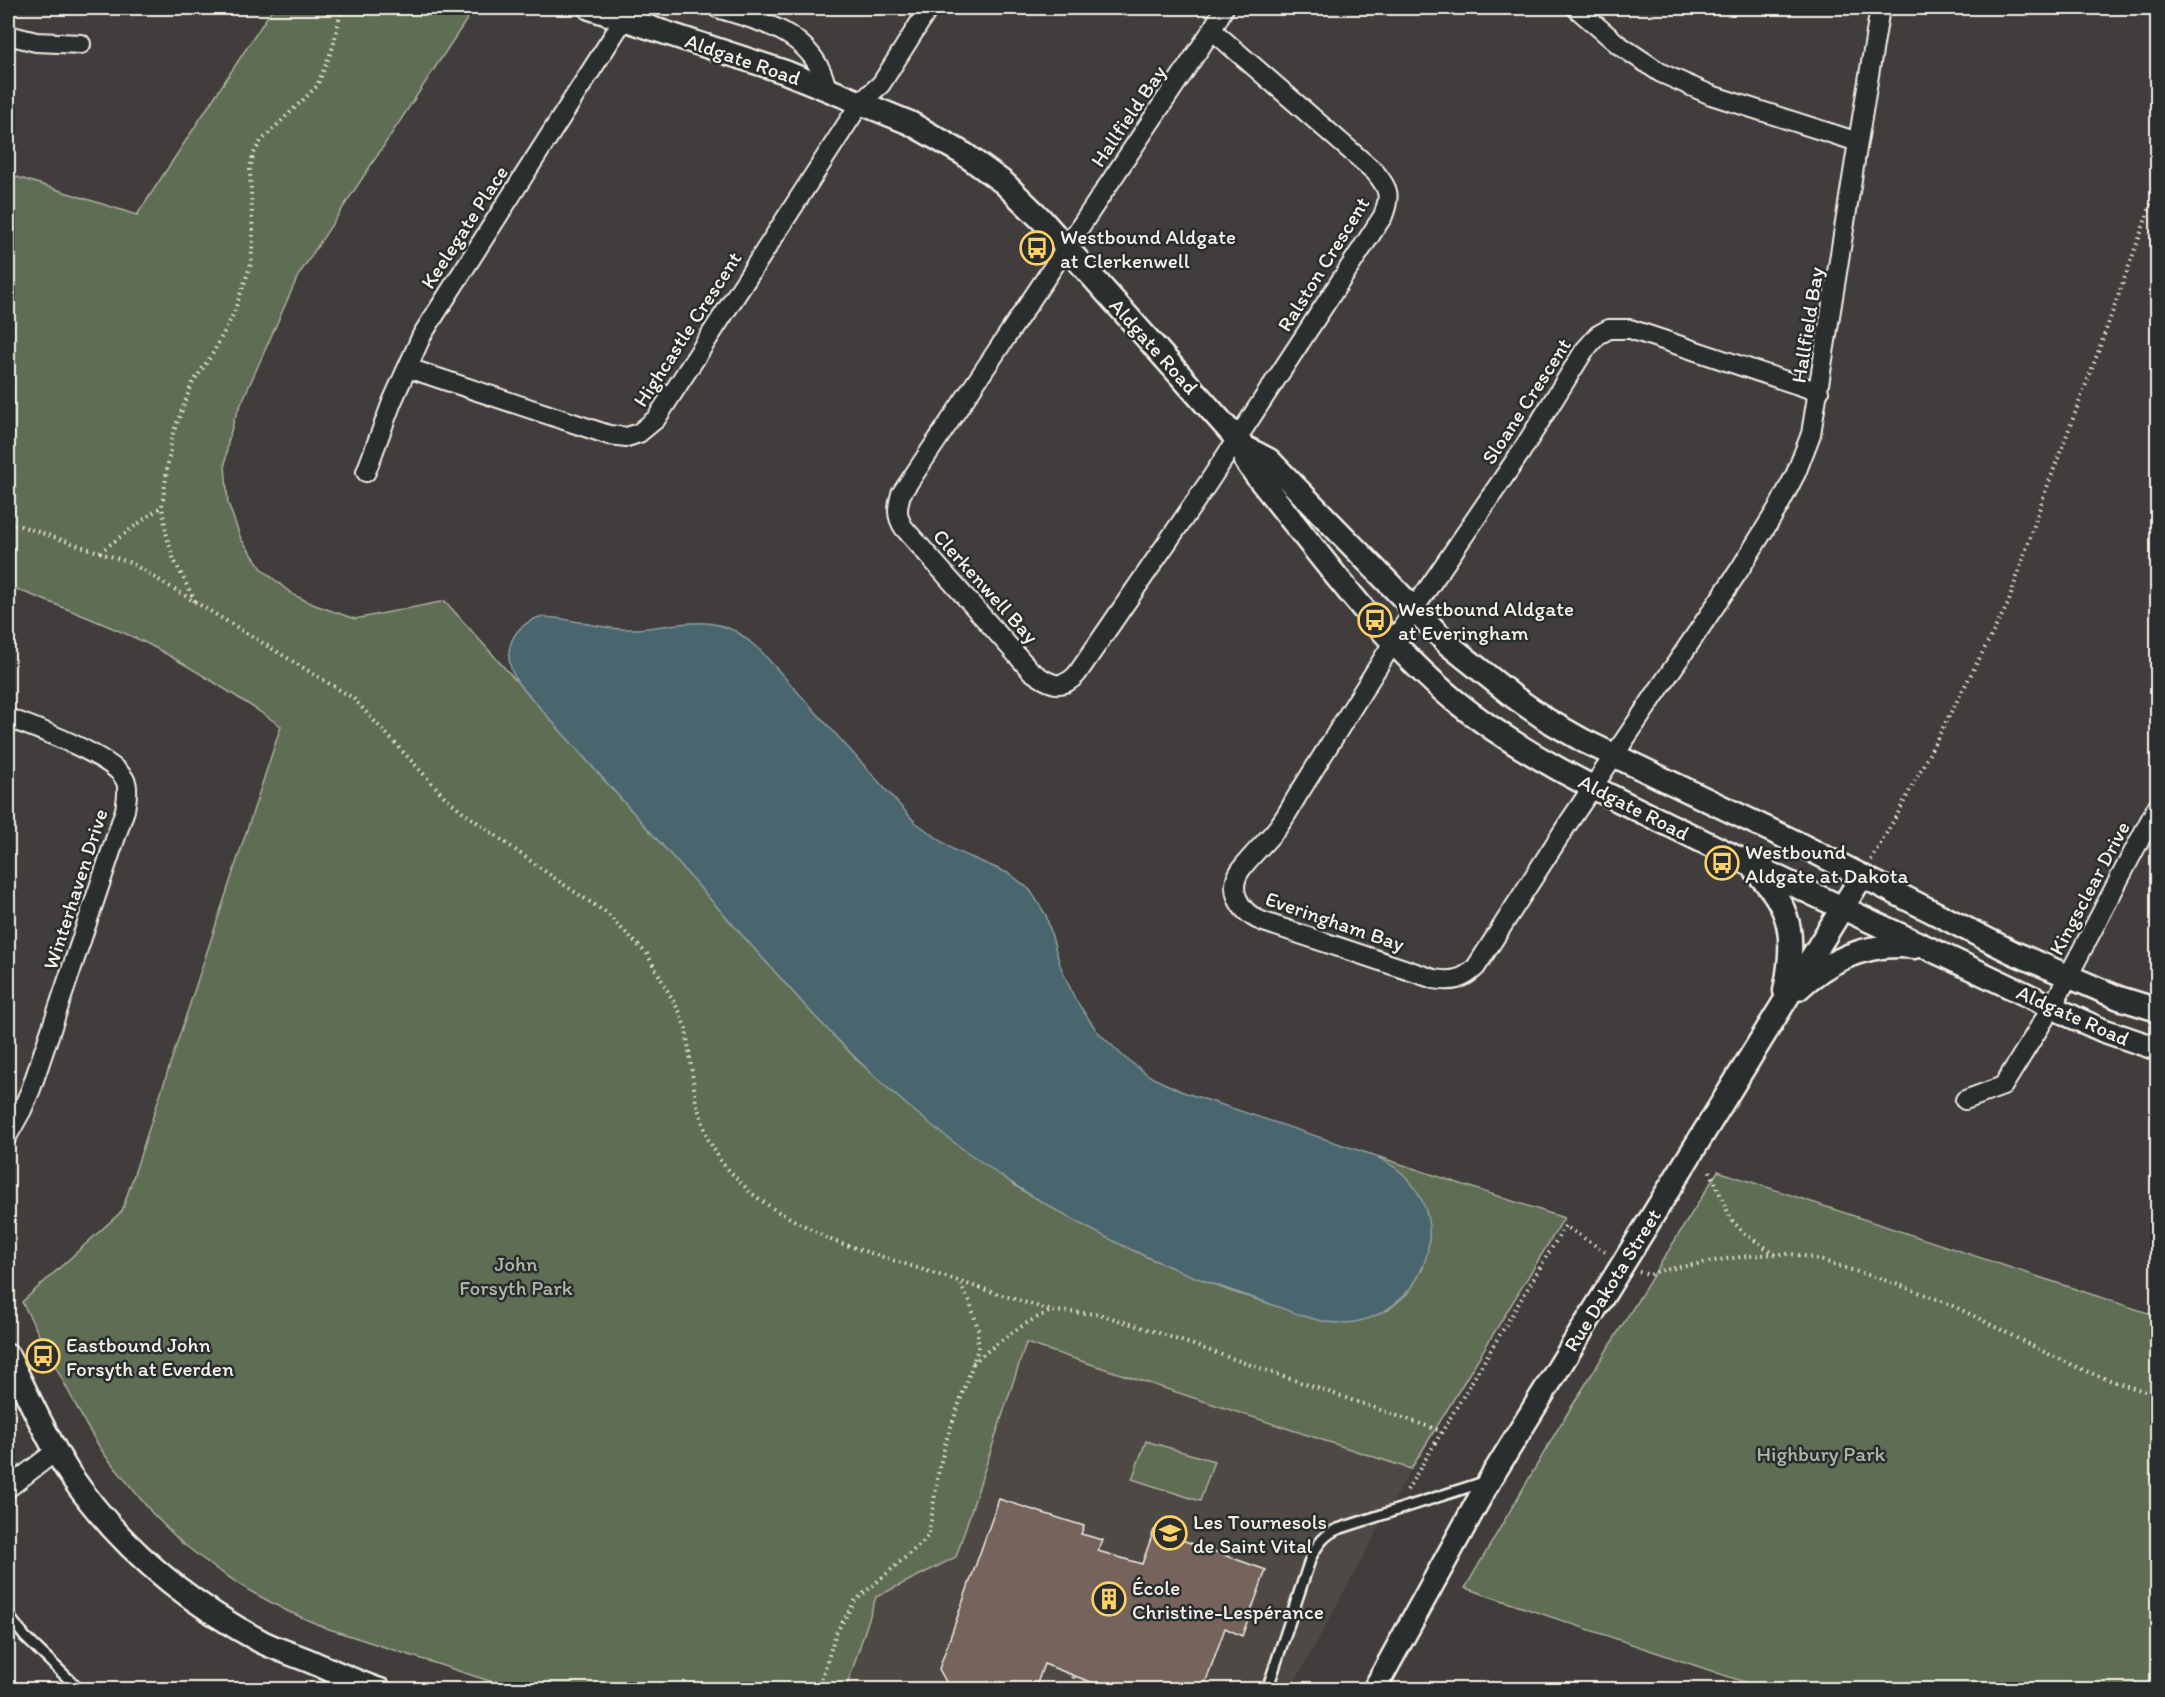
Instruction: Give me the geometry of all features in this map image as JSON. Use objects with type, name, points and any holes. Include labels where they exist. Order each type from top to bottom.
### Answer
[{"type":"street","name":"Aldgate Road","points":[[590,8],[786,72],[861,102],[910,123],[964,154],[1004,183],[1067,248],[1240,443],[1269,460],[1404,626],[1431,679],[1480,720],[1515,744],[1604,772],[1862,876],[2012,952],[2102,1030],[2157,1048]]},
{"type":"street","name":"Aldgate Road","points":[[717,8],[780,29],[798,40],[819,66],[827,88]]},
{"type":"street","name":"Highcastle Crescent","points":[[408,368],[594,431],[627,437],[639,433],[656,419],[861,102],[881,84],[929,8]]},
{"type":"street","name":"Hallfield Bay","points":[[1067,248],[1212,30],[1224,8]]},
{"type":"street","points":[[1576,8],[1619,45],[1661,72],[1711,95],[1858,142]]},
{"type":"street","name":"Hallfield Bay","points":[[1604,772],[1779,506],[1796,473],[1811,434],[1880,8]]},
{"type":"street","name":"Keelegate Place","points":[[366,472],[392,402],[422,335],[624,19]]},
{"type":"street","name":"Ralston Crescent","points":[[1212,30],[1375,172],[1386,185],[1389,200],[1383,216],[1240,443]]},
{"type":"street","points":[[8,35],[36,42],[81,44]]},
{"type":"street","name":"Clerkenwell Bay","points":[[1067,248],[901,494],[897,517],[904,528],[1032,671],[1044,681],[1054,684],[1071,681],[1240,443]]},
{"type":"street","name":"Sloane Crescent","points":[[1404,626],[1521,452],[1584,351],[1598,335],[1609,329],[1630,329],[1819,392]]},
{"type":"street","name":"Aldgate Road","points":[[1240,443],[1246,461],[1256,475],[1356,597],[1404,626],[1449,645],[1547,720],[1604,772],[1747,863],[1929,949],[2060,992],[2119,998],[2157,1010]]},
{"type":"street","name":"Everingham Bay","points":[[1404,626],[1285,819],[1240,870],[1235,887],[1236,898],[1251,917],[1434,979],[1459,980],[1476,967],[1604,772]]},
{"type":"street","name":"Winterhaven Drive","points":[[8,718],[95,754],[117,769],[126,782],[127,797],[125,810],[31,1089],[8,1135]]},
{"type":"street","name":"Kingsclear Drive","points":[[1965,1100],[2003,1086],[2060,992],[2157,805]]},
{"type":"street","points":[[1747,863],[1770,885],[1781,902],[1788,923],[1791,963],[1783,1002]]},
{"type":"street","name":"Rue Dakota Street","points":[[1374,1689],[1489,1480],[1862,876]]},
{"type":"street","points":[[1783,1002],[1820,971],[1851,954],[1895,945],[1929,949]]},
{"type":"street","points":[[8,1356],[70,1474],[130,1547],[165,1579],[215,1615],[264,1643],[349,1685],[380,1689]]},
{"type":"street","points":[[8,1488],[56,1451]]},
{"type":"lane","points":[[1267,1689],[1311,1557],[1329,1532],[1489,1480]]},
{"type":"lane","points":[[8,1615],[25,1637],[80,1689]]},
{"type":"path","points":[[195,601],[174,560],[167,537],[162,506],[172,436],[192,384],[213,353],[233,315],[251,264],[253,239],[250,170],[253,155],[261,141],[316,86],[333,47],[342,8]]},
{"type":"path","points":[[1862,876],[1898,813],[2008,604],[2043,498],[2094,364],[2157,185]]},
{"type":"path","points":[[99,553],[162,506]]},
{"type":"path","points":[[8,525],[18,525],[131,563],[353,698],[444,796],[557,880],[599,907],[646,954],[679,1011],[686,1029],[696,1102],[708,1139],[722,1163],[751,1193],[790,1219],[833,1241],[1052,1311],[1099,1314],[1441,1431]]},
{"type":"path","points":[[1710,1171],[1731,1219],[1744,1233],[1775,1255]]},
{"type":"path","points":[[1407,1490],[1565,1226],[1632,1270],[1650,1275],[1658,1271],[1717,1261],[1786,1253],[1829,1263],[1894,1283],[1972,1315],[2062,1360],[2126,1387],[2157,1394]]},
{"type":"path","points":[[818,1689],[836,1633],[855,1601],[923,1542],[929,1534],[938,1474],[946,1441],[978,1349],[978,1329],[970,1302],[958,1281]]},
{"type":"path","points":[[973,1364],[1033,1318],[1052,1311]]},
{"type":"path","points":[[1070,1689],[1074,1676]]},
{"type":"shaded area","name":"Les Tournesols de Saint Vital","points":[[1026,1343],[1411,1469],[1291,1689],[846,1690],[876,1597],[956,1557]]},
{"type":"green space","name":"John Forsyth Park","points":[[273,8],[464,8],[473,10],[298,276],[234,420],[225,465],[228,503],[241,539],[263,570],[292,594],[355,619],[445,601],[809,1010],[858,1061],[1015,1186],[1073,1220],[1149,1258],[1230,1291],[1323,1321],[1343,1323],[1388,1310],[1409,1292],[1423,1268],[1429,1240],[1426,1212],[1383,1160],[1370,1154],[1564,1218],[1411,1469],[1026,1343],[956,1557],[876,1597],[846,1689],[514,1689],[326,1628],[250,1591],[182,1543],[152,1513],[104,1454],[86,1425],[22,1302],[122,1211],[281,726],[199,673],[148,644],[8,586],[8,174],[137,215]]},
{"type":"green space","name":"Highbury Park","points":[[1718,1171],[2157,1316],[2157,1689],[1765,1689],[1465,1588],[1559,1427]]},
{"type":"green space","points":[[1146,1441],[1214,1461],[1200,1501],[1132,1479]]},
{"type":"water","points":[[539,617],[560,618],[622,629],[709,623],[723,626],[743,636],[759,649],[915,822],[954,850],[1010,874],[1030,890],[1046,915],[1060,965],[1075,999],[1097,1031],[1125,1058],[1153,1078],[1183,1092],[1370,1154],[1388,1163],[1404,1175],[1420,1197],[1428,1220],[1429,1244],[1423,1267],[1411,1288],[1393,1305],[1372,1317],[1335,1323],[1300,1315],[1161,1263],[1115,1242],[1028,1193],[986,1166],[946,1136],[881,1083],[809,1010],[518,683],[510,663],[510,644],[520,629]]},
{"type":"building","name":"École Christine-Lespérance","points":[[999,1499],[1084,1526],[1081,1534],[1103,1540],[1098,1551],[1142,1564],[1154,1530],[1266,1570],[1242,1636],[1225,1628],[1203,1689],[1098,1689],[1093,1683],[1044,1664],[1035,1689],[950,1689],[939,1669]]},
{"type":"place","name":"Westbound Aldgate at Clerkenwell","points":[[1037,248]]},
{"type":"place","name":"Westbound Aldgate at Everingham","points":[[1375,620]]},
{"type":"place","name":"Westbound Aldgate at Dakota","points":[[1722,863]]},
{"type":"place","name":"Eastbound John Forsyth at Everden","points":[[43,1356]]},
{"type":"place","name":"Les Tournesols de Saint Vital","points":[[1170,1533]]},
{"type":"place","name":"École Christine-Lespérance","points":[[1109,1599]]}]
